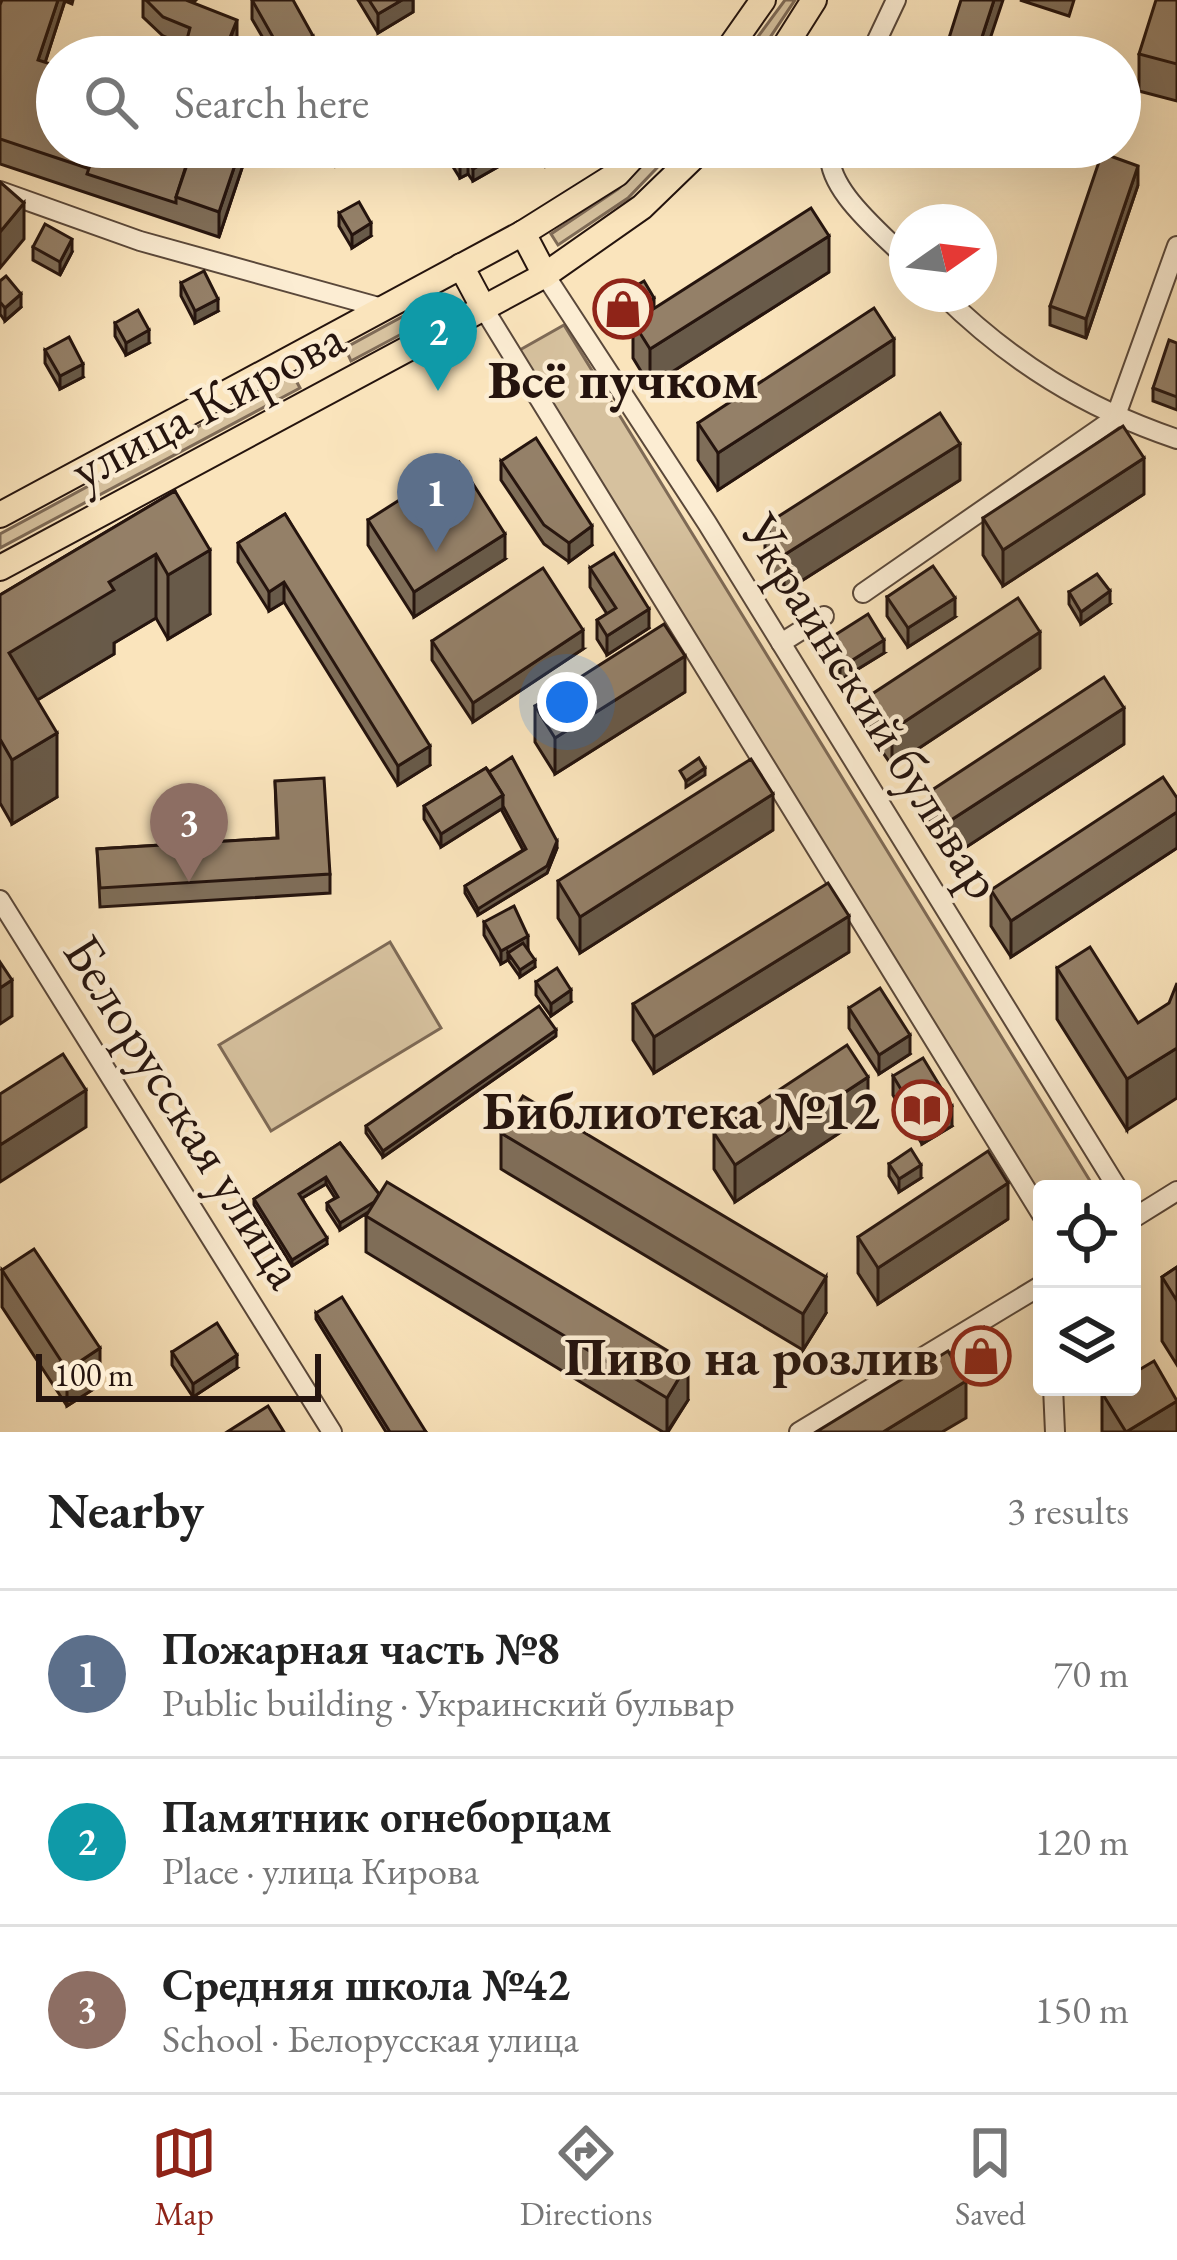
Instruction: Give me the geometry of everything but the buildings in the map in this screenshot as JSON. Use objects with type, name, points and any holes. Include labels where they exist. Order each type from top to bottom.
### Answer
[{"type":"main road","points":[[737,36],[763,0]]},
{"type":"main road","points":[[791,36],[814,0]]},
{"type":"main road","name":"улица Кирова","points":[[0,515],[523,233],[623,168]]},
{"type":"main road","name":"улица Кирова","points":[[0,568],[545,275],[642,207],[682,168]]},
{"type":"main road","points":[[523,233],[545,275]]},
{"type":"main road","points":[[461,266],[484,309]]},
{"type":"street","points":[[878,36],[896,0]]},
{"type":"street","points":[[833,168],[841,186],[889,239]]},
{"type":"street","name":"улица Кирова","points":[[0,191],[140,242],[382,308]]},
{"type":"street","points":[[863,593],[1115,418],[1177,246]]},
{"type":"street","name":"Украинский бульвар","points":[[545,275],[782,643],[1112,1180]]},
{"type":"street","points":[[484,309],[1033,1200]]},
{"type":"street","points":[[961,312],[1015,361],[1115,418],[1177,439]]},
{"type":"street","points":[[782,643],[824,616]]},
{"type":"street","name":"Белорусская улица","points":[[0,900],[332,1432]]},
{"type":"street","points":[[1141,1213],[1172,1199]]},
{"type":"street","points":[[799,1432],[1037,1288]]},
{"type":"street","points":[[1053,1396],[1055,1432]]},
{"type":"shaded area","points":[[785,0],[795,0],[771,36],[758,36]]},
{"type":"shaded area","points":[[640,168],[657,168],[628,198],[558,245],[551,234],[618,189]]},
{"type":"shaded area","points":[[431,301],[439,314],[351,361],[345,348]]},
{"type":"shaded area","points":[[564,325],[1089,1180],[1033,1180],[1033,1190],[518,351]]},
{"type":"shaded area","points":[[293,375],[300,388],[0,548],[0,534]]},
{"type":"shaded area","points":[[390,942],[441,1028],[271,1131],[219,1045]]},
{"type":"place","name":"Всё пучком","points":[[623,309]]},
{"type":"place","name":"Памятник огнеборцам","points":[[438,391]]},
{"type":"place","name":"Пожарная часть №8","points":[[436,552]]},
{"type":"place","name":"Средняя школа №42","points":[[189,882]]},
{"type":"place","name":"Библиотека №12","points":[[922,1110]]},
{"type":"place","name":"Пиво на розлив","points":[[981,1356]]}]
